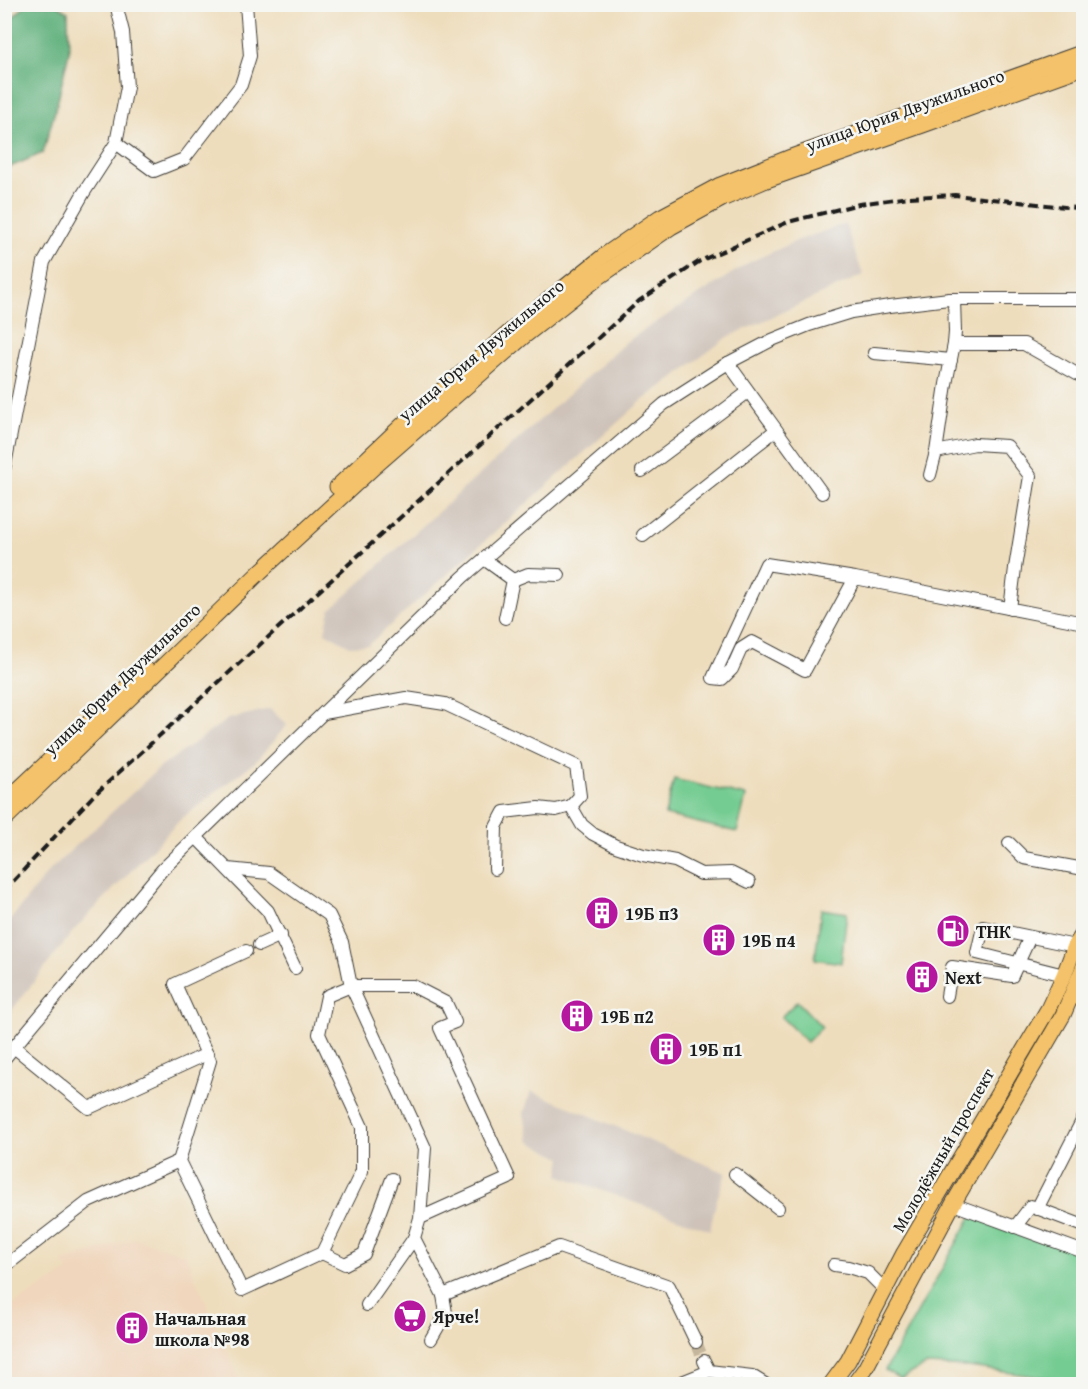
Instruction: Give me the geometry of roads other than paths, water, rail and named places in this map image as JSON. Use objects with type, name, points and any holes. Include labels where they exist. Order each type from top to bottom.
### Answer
[{"type":"main road","name":"улица Юрия Двужильного","points":[[4,803],[412,416],[526,318],[660,216],[718,186],[791,157],[1083,52]]},
{"type":"main road","name":"улица Юрия Двужильного","points":[[4,820],[260,572],[367,473],[523,337],[599,277],[671,227],[722,199],[764,180],[923,126],[1083,67]]},
{"type":"main road","name":"Молодёжный проспект","points":[[831,1384],[848,1361],[904,1253],[1048,1009],[1083,932]]},
{"type":"main road","name":"Молодёжный проспект","points":[[854,1384],[865,1369],[952,1204],[1063,1015],[1083,966]]},
{"type":"street","points":[[4,470],[44,262],[83,194],[116,143],[127,87],[123,32],[116,4]]},
{"type":"street","points":[[116,143],[154,171],[184,159],[241,85],[250,56],[246,4]]},
{"type":"street","points":[[930,475],[954,344],[954,299]]},
{"type":"street","points":[[4,1059],[162,870],[463,577],[664,404],[728,363],[771,340],[851,312],[954,299],[1083,299]]},
{"type":"street","points":[[954,344],[1024,344],[1083,378]]},
{"type":"street","points":[[874,353],[951,360]]},
{"type":"street","points":[[728,363],[822,493]]},
{"type":"street","points":[[642,471],[748,392]]},
{"type":"street","points":[[643,535],[776,430]]},
{"type":"street","points":[[936,452],[975,444],[1007,446],[1030,476],[1010,609]]},
{"type":"street","points":[[484,560],[513,580]]},
{"type":"street","points":[[855,578],[805,670],[752,642],[741,649],[732,669],[727,674],[722,678],[713,678],[766,564],[855,578],[1083,623]]},
{"type":"street","points":[[513,580],[528,574],[559,575]]},
{"type":"street","points":[[505,618],[513,580]]},
{"type":"street","points":[[324,712],[406,698],[445,704],[576,766],[580,796],[571,806],[556,810],[538,808],[504,812],[496,827],[495,869]]},
{"type":"street","points":[[571,806],[582,825],[593,834],[616,846],[642,855],[675,861],[701,874],[731,873],[749,882]]},
{"type":"street","points":[[196,837],[268,910],[295,968]]},
{"type":"street","points":[[1009,843],[1024,858],[1083,869]]},
{"type":"street","points":[[228,869],[269,873],[329,915],[342,942],[351,986],[425,1148],[420,1218],[414,1238],[367,1305]]},
{"type":"street","points":[[1064,975],[977,953],[983,927],[1075,946]]},
{"type":"street","points":[[259,945],[281,935]]},
{"type":"street","points":[[947,996],[952,967],[1011,976],[1030,937]]},
{"type":"street","points":[[246,951],[174,984],[210,1061],[180,1161],[242,1290],[322,1253],[362,1171],[362,1128],[319,1034],[327,996],[351,986],[413,986],[446,1003],[455,1022],[440,1028],[509,1178],[420,1218]]},
{"type":"street","points":[[14,1047],[89,1108],[207,1054]]},
{"type":"street","points":[[1037,1209],[1083,1117]]},
{"type":"street","points":[[4,1267],[88,1202],[180,1161]]},
{"type":"street","points":[[735,1174],[778,1208]]},
{"type":"street","points":[[322,1253],[345,1264],[364,1254],[392,1179]]},
{"type":"street","points":[[952,1204],[1083,1252]]},
{"type":"street","points":[[1015,1227],[1031,1206],[1083,1226]]},
{"type":"street","points":[[414,1238],[443,1295],[446,1314],[431,1339]]},
{"type":"street","points":[[443,1295],[559,1247],[669,1286],[696,1342]]},
{"type":"street","points":[[834,1265],[868,1273],[885,1290]]},
{"type":"street","points":[[677,1384],[707,1366],[752,1376],[765,1384]]},
{"type":"tunnel","points":[[696,1342],[704,1361]]},
{"type":"railway","points":[[4,891],[93,796],[639,301],[700,261],[788,222],[859,204],[909,197],[955,195],[1084,209]]},
{"type":"place","name":"19Б п3","points":[[602,913]]},
{"type":"place","name":"ТНК","points":[[953,931]]},
{"type":"place","name":"19Б п4","points":[[719,940]]},
{"type":"place","name":"Next","points":[[922,977]]},
{"type":"place","name":"19Б п2","points":[[577,1016]]},
{"type":"place","name":"19Б п1","points":[[666,1049]]},
{"type":"place","name":"Ярче!","points":[[410,1316]]},
{"type":"place","name":"Начальная школа №98","points":[[132,1328]]}]
